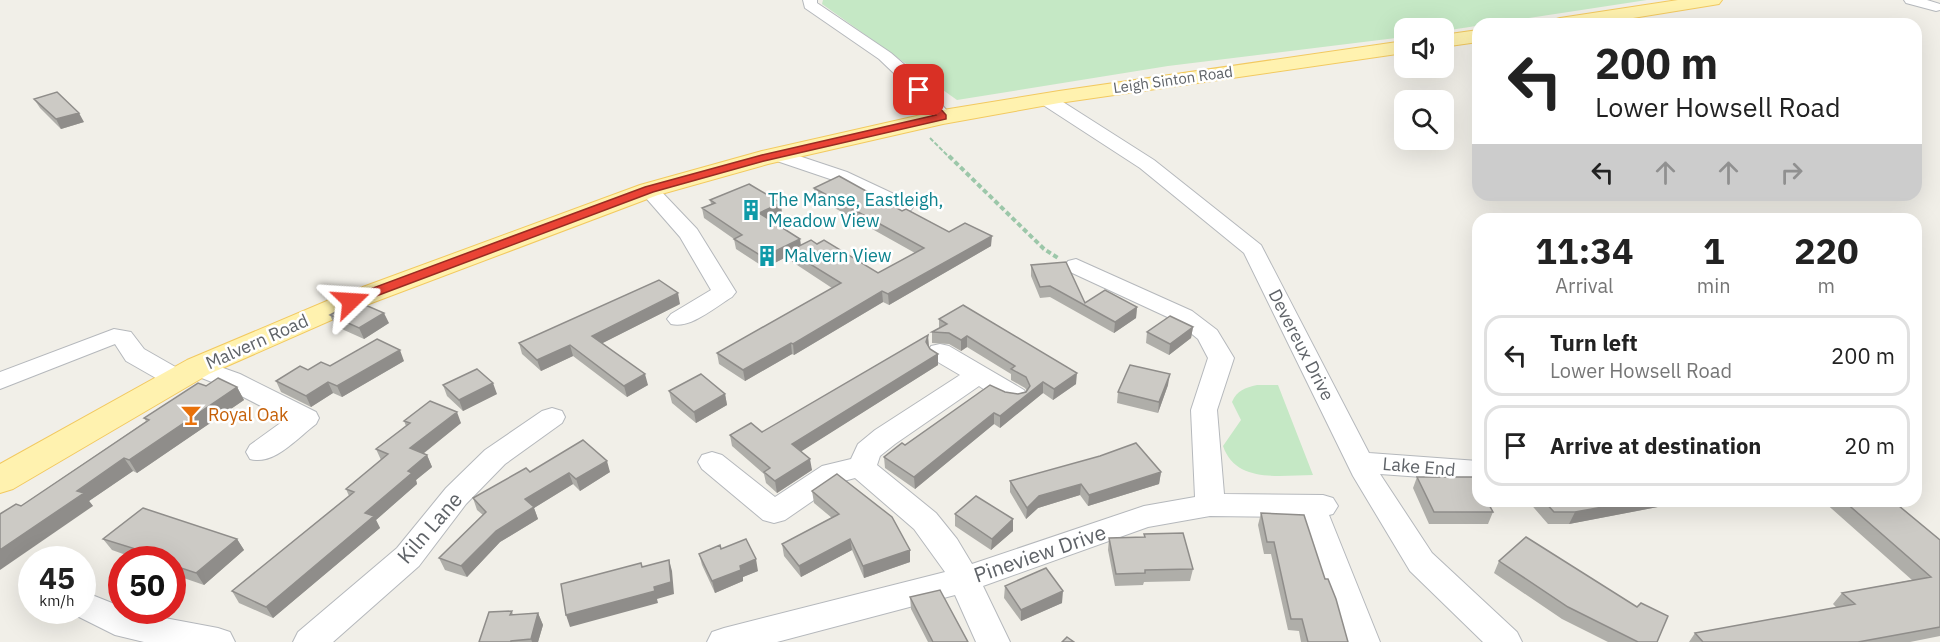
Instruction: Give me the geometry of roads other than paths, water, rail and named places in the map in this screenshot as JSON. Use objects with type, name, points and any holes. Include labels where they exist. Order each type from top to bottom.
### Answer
[{"type":"main road","points":[[1598,18],[1713,0]]},
{"type":"main road","points":[[1454,39],[1472,37]]},
{"type":"main road","name":"Leigh Sinton Road","points":[[943,117],[1046,99],[1394,48]]},
{"type":"main road","name":"Malvern Road","points":[[0,480],[188,373],[351,301],[649,190],[778,154],[943,117]]},
{"type":"street","points":[[810,0],[810,5],[885,56],[907,76],[943,117]]},
{"type":"street","points":[[1915,1],[1938,7]]},
{"type":"street","name":"Devereux Drive","points":[[1046,99],[1147,164],[1253,250],[1360,462],[1421,562],[1505,642]]},
{"type":"street","points":[[778,154],[840,176],[904,206]]},
{"type":"street","points":[[649,190],[689,234],[724,292],[680,319]]},
{"type":"street","points":[[1076,266],[1184,316],[1208,335],[1221,358],[1204,410],[1210,505]]},
{"type":"street","points":[[0,381],[114,336],[122,337],[135,355],[188,373],[231,380],[306,418],[260,452]]},
{"type":"street","points":[[940,352],[1015,396]]},
{"type":"street","points":[[862,466],[868,451],[885,437],[977,375]]},
{"type":"street","name":"Kiln Lane","points":[[310,642],[408,557],[456,496],[495,456],[552,417]]},
{"type":"street","points":[[712,462],[774,512],[832,472],[862,466]]},
{"type":"street","name":"Lake End","points":[[1360,462],[1472,471]]},
{"type":"street","points":[[862,466],[872,481],[924,519],[945,544],[993,642]]},
{"type":"street","name":"Pineview Drive","points":[[724,642],[963,580],[1081,541],[1144,517],[1210,505],[1317,506],[1363,642]]},
{"type":"street","points":[[96,611],[127,625],[218,642]]},
{"type":"place","name":"The Manse, Eastleigh, Meadow View","points":[[751,210]]},
{"type":"place","name":"Malvern View","points":[[767,256]]},
{"type":"place","name":"Royal Oak","points":[[191,415]]}]
